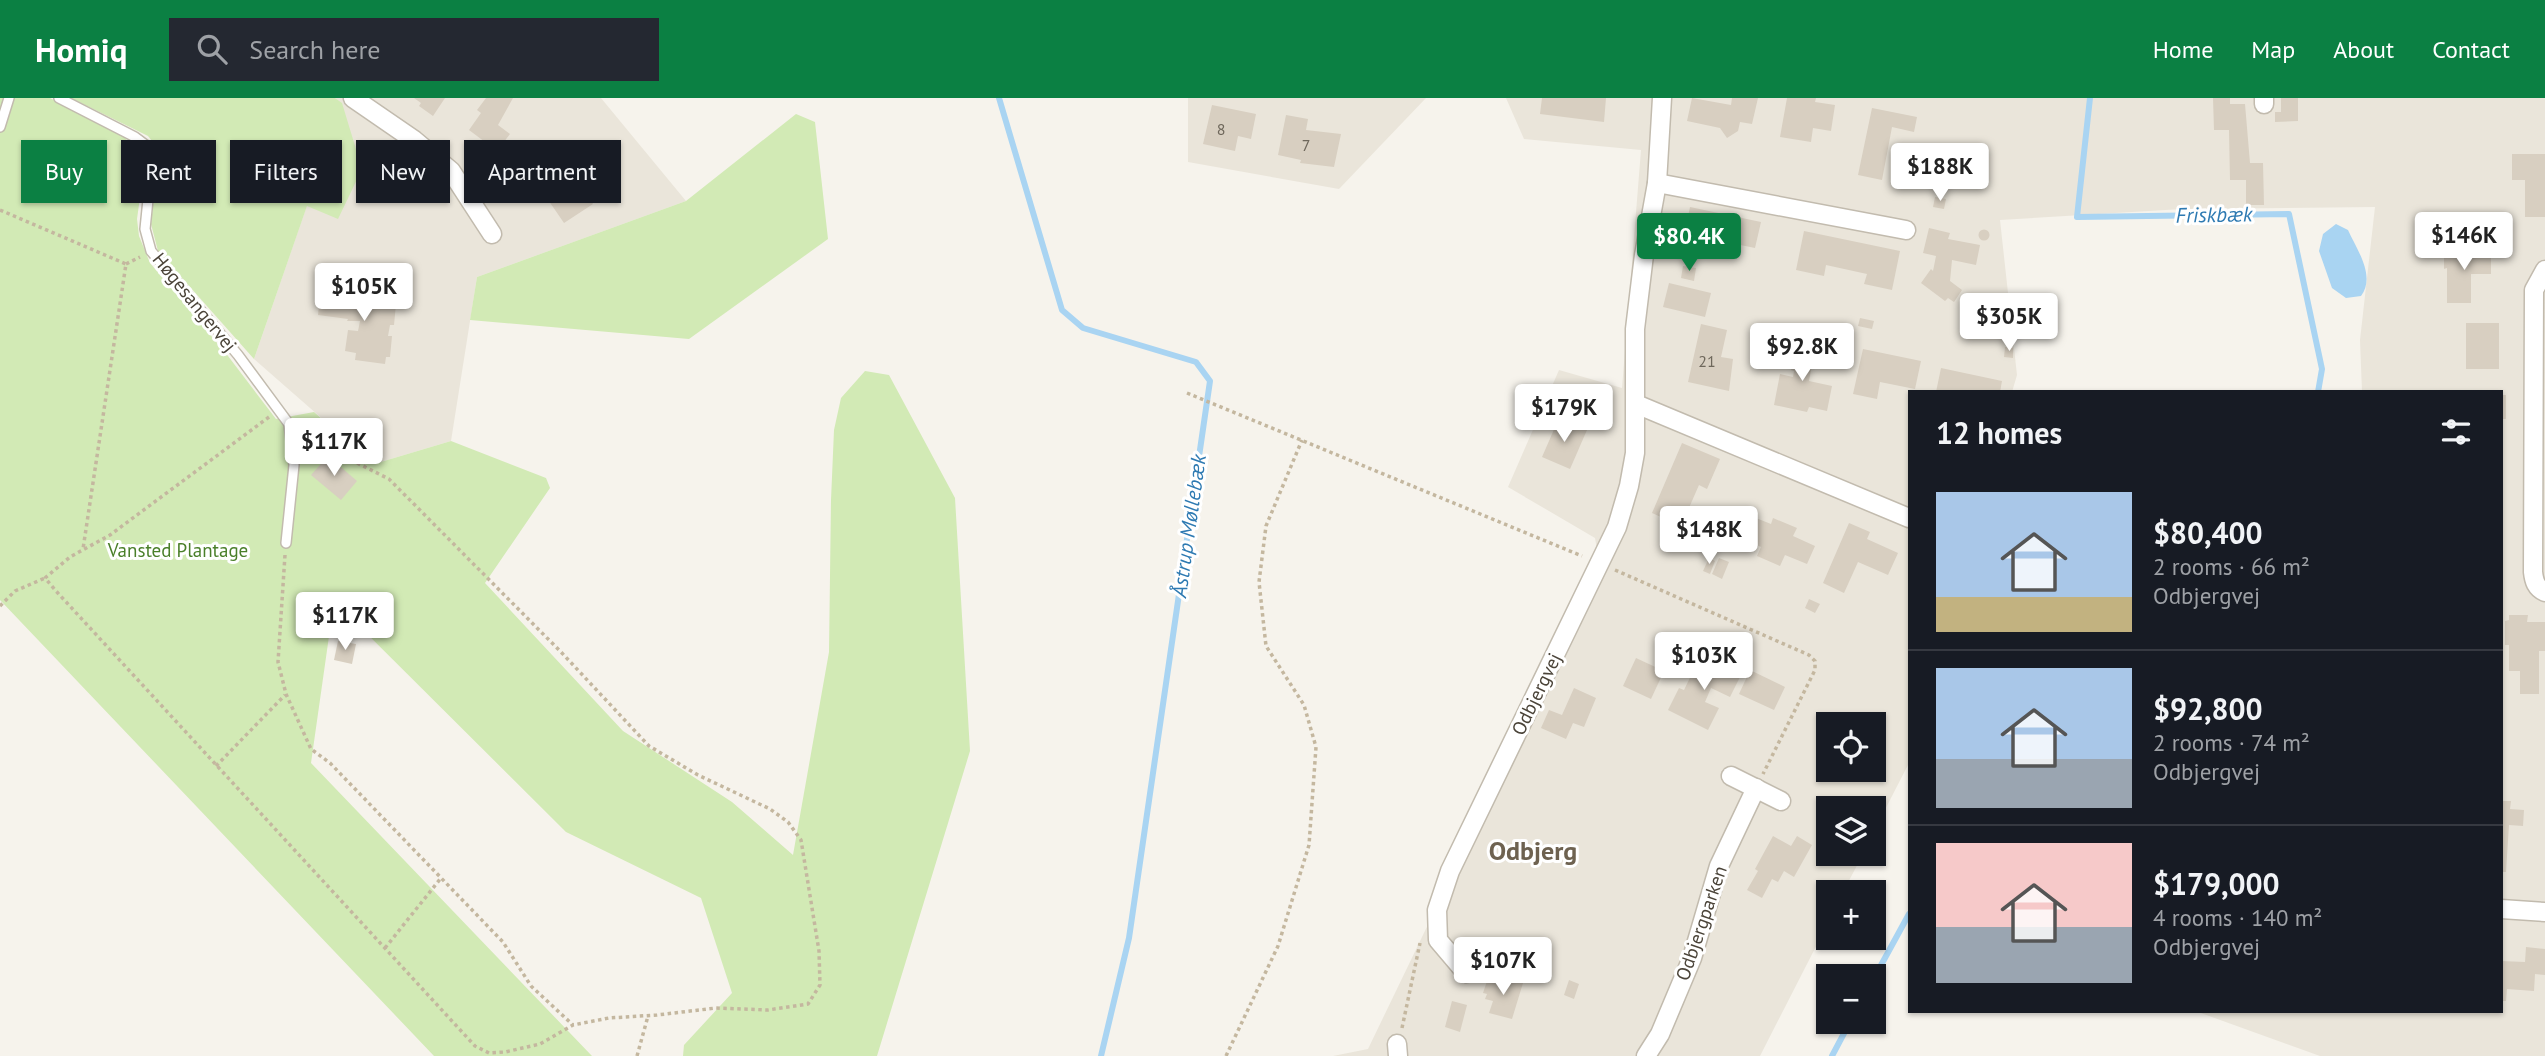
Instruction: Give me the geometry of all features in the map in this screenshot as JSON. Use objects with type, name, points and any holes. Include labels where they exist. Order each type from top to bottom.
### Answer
[{"type":"street","points":[[353,98],[414,140],[451,171],[492,234]]},
{"type":"street","name":"Odbjergvej","points":[[1466,973],[1438,940],[1437,910],[1450,871],[1600,564],[1617,527],[1629,486],[1635,453],[1635,329],[1644,255],[1657,183],[1662,98]]},
{"type":"street","points":[[1657,183],[1906,230]]},
{"type":"street","points":[[2545,270],[2534,290],[2539,492],[2533,572],[2535,583],[2545,592]]},
{"type":"street","points":[[1636,404],[1908,518]]},
{"type":"street","points":[[1731,776],[1781,801]]},
{"type":"street","name":"Odbjergparken","points":[[1646,1056],[1660,1034],[1692,958],[1719,866],[1756,788]]},
{"type":"street","points":[[2503,909],[2545,912]]},
{"type":"lane","points":[[0,127],[9,98]]},
{"type":"lane","name":"Høgesangervej","points":[[60,98],[147,146],[152,160],[145,229],[151,251],[238,355],[289,424],[295,465],[286,543]]},
{"type":"path","points":[[0,210],[126,264],[83,551]]},
{"type":"path","points":[[1188,393],[1600,564],[1809,655],[1815,661],[1815,670],[1756,788]]},
{"type":"path","points":[[0,606],[15,591],[46,578],[110,535],[279,410]]},
{"type":"path","points":[[1226,1056],[1278,946],[1309,845],[1316,747],[1304,705],[1266,646],[1259,582],[1266,526],[1302,440]]},
{"type":"path","points":[[46,578],[55,591],[475,1046],[491,1054],[505,1052],[540,1044],[573,1026],[609,1018],[716,1008],[768,1010],[808,1004],[820,985],[819,951],[801,840],[788,822],[770,809],[698,775],[649,746],[561,652],[389,479],[349,459],[324,454],[293,453]]},
{"type":"path","points":[[286,543],[278,662],[286,694],[311,749],[330,763],[503,943],[531,986],[573,1026]]},
{"type":"path","points":[[215,765],[286,694]]},
{"type":"path","points":[[385,948],[441,878]]},
{"type":"path","points":[[1397,1050],[1419,956],[1420,930]]},
{"type":"path","points":[[637,1056],[648,1016]]},
{"type":"shaded area","points":[[335,98],[601,98],[686,201],[477,277],[451,441],[374,464],[254,359],[308,203],[342,203],[342,140],[330,140],[342,104]]},
{"type":"shaded area","points":[[1188,98],[1426,98],[1339,189],[1188,162]]},
{"type":"shaded area","points":[[1506,98],[2545,98],[2545,1056],[2320,1056],[2201,1013],[2503,1013],[2503,390],[2362,390],[2360,340],[2375,207],[2182,209],[2000,220],[2017,375],[2013,390],[1908,390],[1908,765],[1886,808],[1886,796],[1816,796],[1816,866],[1857,866],[1849,880],[1816,880],[1816,946],[1760,1056],[1333,1056],[1368,1049],[1600,568],[1595,538],[1508,487],[1559,370],[1622,388],[1641,150],[1524,139]]},
{"type":"green space","name":"Vansted Plantage","points":[[0,98],[50,98],[127,140],[121,140],[121,203],[139,203],[137,219],[139,236],[150,263],[228,356],[276,419],[314,412],[374,464],[451,441],[546,478],[550,488],[485,583],[623,731],[732,802],[793,855],[829,652],[834,430],[841,398],[865,371],[889,375],[955,498],[970,751],[877,1056],[683,1056],[684,1045],[732,993],[701,898],[566,832],[334,601],[311,763],[592,1056],[434,1056],[0,600]]},
{"type":"green space","points":[[71,98],[335,98],[342,103],[356,149],[356,182],[338,219],[307,206],[254,359],[158,251],[151,224],[153,203],[216,203],[216,140],[151,140]]},
{"type":"green space","points":[[796,114],[815,122],[828,239],[689,339],[470,320],[477,277],[686,201]]},
{"type":"water","points":[[2336,224],[2348,230],[2364,263],[2367,280],[2361,296],[2346,298],[2332,288],[2319,251],[2323,234]]},
{"type":"building","points":[[414,98],[445,98],[433,116],[419,106],[421,103]]},
{"type":"building","points":[[486,98],[513,98],[498,125],[510,134],[505,140],[482,140],[469,130],[481,113],[477,110]]},
{"type":"building","points":[[1542,98],[1606,98],[1604,122],[1540,114]]},
{"type":"building","points":[[1692,98],[1731,105],[1732,98],[1758,98],[1752,124],[1740,122],[1738,131],[1727,138],[1720,128],[1687,121]]},
{"type":"building","points":[[1787,98],[1816,98],[1815,102],[1835,105],[1831,131],[1813,128],[1811,142],[1780,137]]},
{"type":"building","points":[[2213,98],[2230,98],[2230,104],[2245,104],[2250,163],[2263,163],[2264,205],[2246,205],[2246,180],[2230,180],[2229,130],[2214,130]]},
{"type":"building","points":[[2281,98],[2298,98],[2298,121],[2275,122],[2275,112],[2281,112]]},
{"type":"building","points":[[1212,105],[1256,114],[1251,139],[1238,136],[1235,151],[1203,144]]},
{"type":"building","points":[[1872,108],[1917,117],[1914,132],[1892,127],[1882,180],[1858,175]]},
{"type":"building","points":[[1286,115],[1308,119],[1306,130],[1341,134],[1334,167],[1300,163],[1301,160],[1278,155]]},
{"type":"building","points":[[2512,154],[2545,154],[2545,217],[2525,217],[2525,180],[2512,180]]},
{"type":"building","points":[[1935,197],[1946,199],[1944,209],[1933,207]]},
{"type":"building","points":[[550,203],[592,203],[593,204],[564,223]]},
{"type":"building","points":[[1690,207],[1761,222],[1755,248],[1711,239],[1708,256],[1681,250]]},
{"type":"building","points":[[1929,228],[1950,233],[1948,239],[1980,245],[1976,265],[1952,260],[1950,281],[1962,290],[1954,302],[1948,298],[1945,301],[1921,283],[1931,269],[1933,271],[1936,256],[1923,253]]},
{"type":"building","points":[[1984,229],[1990,235],[1984,241],[1978,235]]},
{"type":"building","points":[[1804,231],[1900,251],[1892,290],[1864,284],[1867,274],[1826,265],[1824,276],[1796,270]]},
{"type":"building","points":[[2444,248],[2471,248],[2471,252],[2491,252],[2491,274],[2471,274],[2471,303],[2447,303]]},
{"type":"building","points":[[1683,266],[1696,268],[1694,281],[1681,278]]},
{"type":"building","points":[[1669,283],[1711,293],[1705,317],[1663,307]]},
{"type":"building","points":[[364,292],[394,296],[394,325],[390,325],[388,336],[392,336],[390,357],[386,357],[385,364],[355,360],[356,353],[345,351],[348,330],[358,331],[360,321],[318,315],[320,295],[335,294],[335,297],[339,297],[339,294],[350,299],[350,295],[363,300]]},
{"type":"building","points":[[1860,318],[1874,321],[1872,329],[1858,326]]},
{"type":"building","points":[[2466,323],[2499,323],[2499,369],[2466,369]]},
{"type":"building","points":[[1701,324],[1727,330],[1721,357],[1733,359],[1729,391],[1688,382]]},
{"type":"building","points":[[1797,340],[1816,343],[1809,381],[1832,386],[1827,411],[1809,407],[1807,412],[1774,405],[1780,374],[1793,377],[1794,371],[1791,370]]},
{"type":"building","points":[[2005,347],[2013,348],[2013,358],[2004,357]]},
{"type":"building","points":[[1863,349],[1921,361],[1915,389],[1880,382],[1877,399],[1853,394]]},
{"type":"building","points":[[1941,368],[2002,381],[2000,390],[1936,390]]},
{"type":"building","points":[[2503,395],[2506,395],[2506,419],[2503,419]]},
{"type":"building","points":[[1559,418],[1587,430],[1570,469],[1542,457]]},
{"type":"building","points":[[1682,443],[1720,459],[1707,489],[1699,485],[1681,526],[1652,513]]},
{"type":"building","points":[[328,456],[357,481],[341,500],[311,475]]},
{"type":"building","points":[[1746,514],[1771,524],[1773,518],[1797,528],[1793,536],[1815,546],[1807,564],[1785,555],[1780,566],[1757,556],[1761,547],[1736,536]]},
{"type":"building","points":[[1849,523],[1870,532],[1867,539],[1898,553],[1888,575],[1858,562],[1844,593],[1823,583]]},
{"type":"building","points":[[1709,558],[1715,561],[1710,574],[1703,571]]},
{"type":"building","points":[[1719,558],[1729,562],[1722,579],[1712,574]]},
{"type":"building","points":[[1809,599],[1820,604],[1815,613],[1805,608]]},
{"type":"building","points":[[2509,615],[2528,615],[2527,622],[2545,622],[2545,651],[2539,651],[2539,694],[2520,694],[2520,671],[2509,671],[2505,621],[2509,620]]},
{"type":"building","points":[[338,641],[356,644],[352,664],[334,660]]},
{"type":"building","points":[[1701,655],[1741,675],[1730,697],[1711,688],[1705,702],[1719,708],[1708,730],[1668,710],[1679,688],[1684,690]]},
{"type":"building","points":[[1636,658],[1664,671],[1651,699],[1623,686]]},
{"type":"building","points":[[1750,670],[1785,687],[1774,710],[1739,694]]},
{"type":"building","points":[[1574,688],[1596,698],[1584,727],[1573,723],[1566,739],[1541,728],[1549,710],[1562,715]]},
{"type":"building","points":[[2503,801],[2511,801],[2510,809],[2524,810],[2523,826],[2509,825],[2506,872],[2503,872]]},
{"type":"building","points":[[1773,836],[1791,846],[1797,836],[1812,845],[1794,877],[1784,871],[1778,882],[1772,879],[1762,898],[1747,890]]},
{"type":"building","points":[[2526,947],[2545,949],[2545,975],[2535,974],[2534,991],[2507,989],[2506,1001],[2503,1001],[2503,961],[2525,962]]},
{"type":"building","points":[[1500,976],[1523,983],[1512,1019],[1489,1013],[1493,1001],[1485,999],[1487,994],[1483,993],[1487,981],[1498,984]]},
{"type":"building","points":[[1569,980],[1579,984],[1574,999],[1564,995]]},
{"type":"building","points":[[1452,1001],[1467,1005],[1460,1032],[1445,1027]]},
{"type":"waterway","name":"Åstrup Møllebæk","points":[[999,98],[1062,310],[1083,328],[1196,362],[1210,381],[1129,938],[1101,1056]]},
{"type":"waterway","name":"Friskbæk","points":[[2090,98],[2077,217],[2289,214],[2322,369],[2318,390]]},
{"type":"waterway","name":"Friskbæk","points":[[1882,964],[1908,916]]},
{"type":"waterway","name":"Friskbæk","points":[[1832,1056],[1844,1034]]},
{"type":"district","name":"Odbjerg","points":[[1533,851]]}]
